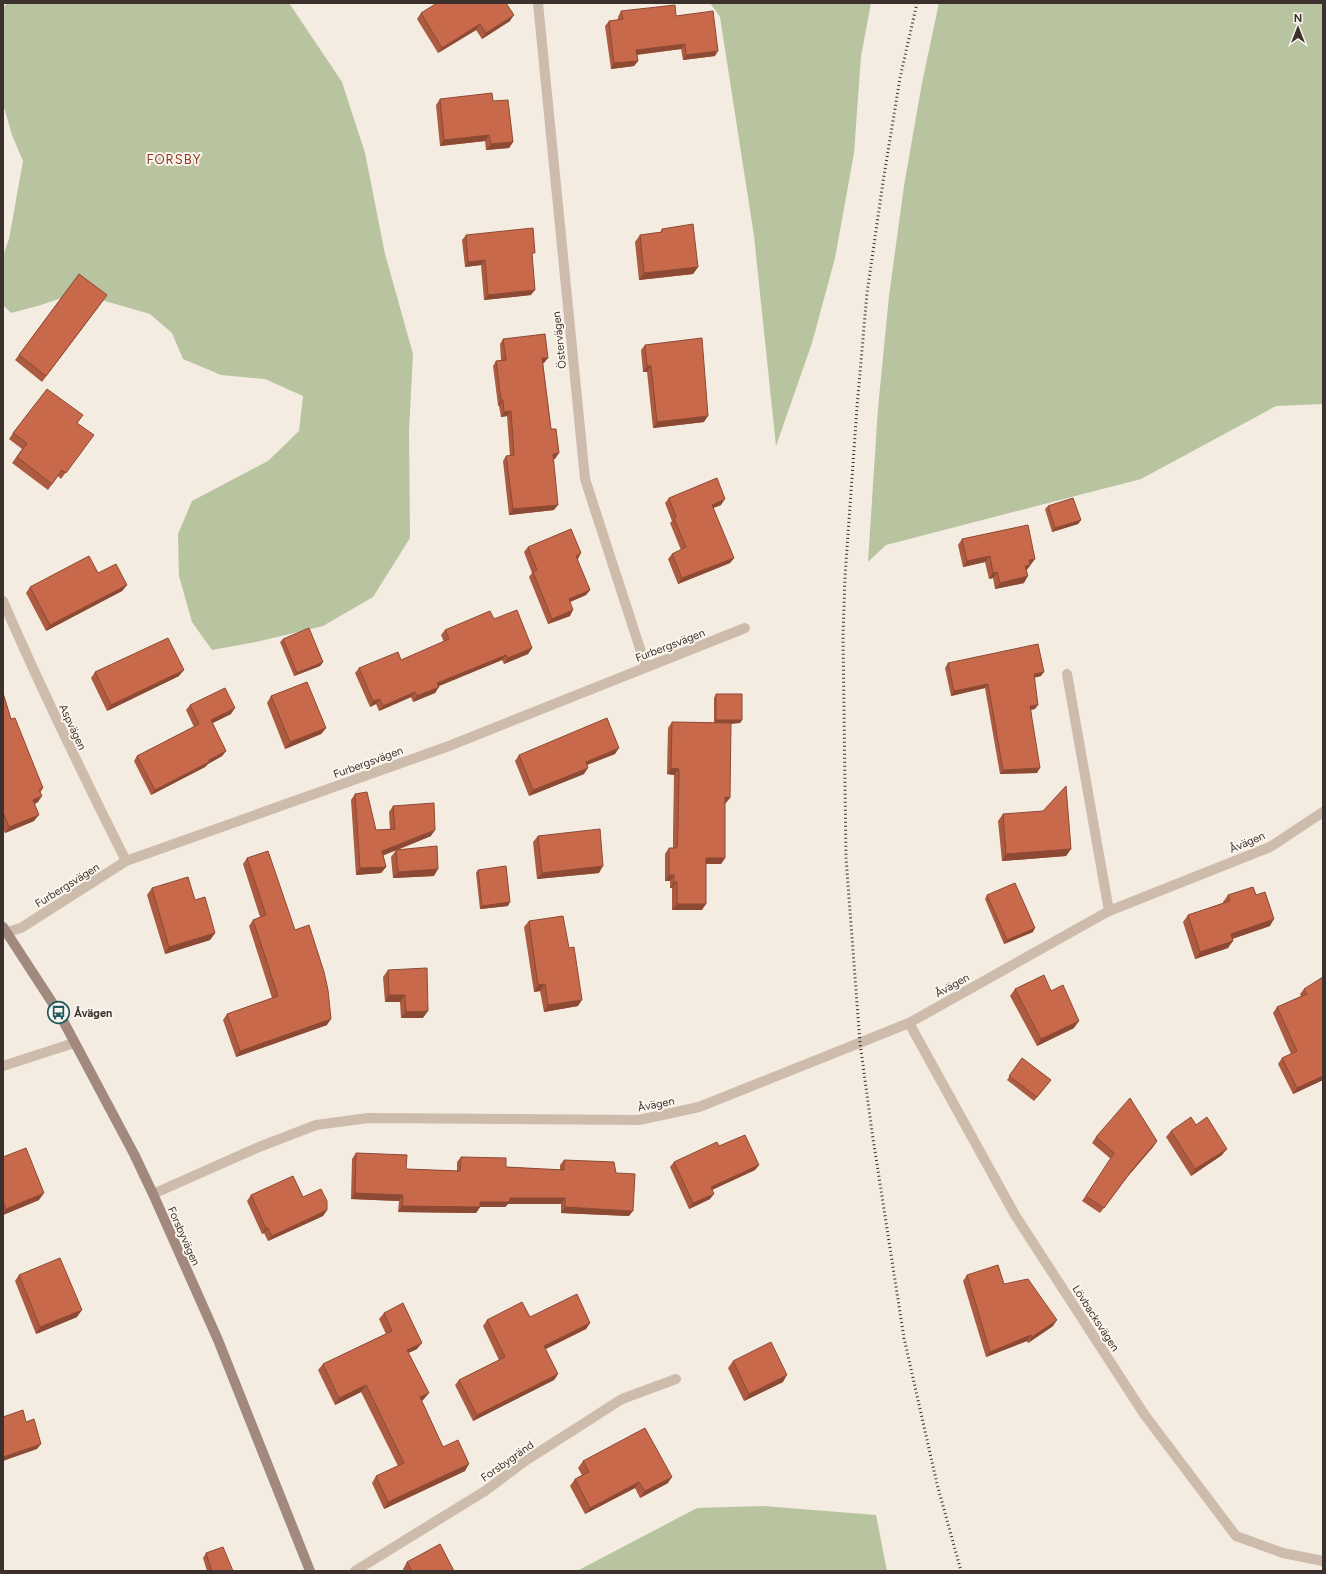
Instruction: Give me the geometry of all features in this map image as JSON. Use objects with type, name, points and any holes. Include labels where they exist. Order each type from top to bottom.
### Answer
[{"type":"street","name":"Östervägen","points":[[538,3],[585,479],[646,667]]},
{"type":"street","name":"Aspvägen","points":[[3,601],[31,666],[76,762],[126,861]]},
{"type":"street","name":"Furbergsvägen","points":[[5,930],[21,928],[126,861],[449,746],[745,628]]},
{"type":"street","points":[[1067,674],[1109,911]]},
{"type":"street","name":"Åvägen","points":[[153,1194],[259,1147],[316,1125],[368,1118],[639,1120],[698,1107],[909,1023],[1109,911],[1270,847],[1323,812]]},
{"type":"street","name":"Forsbyvägen","points":[[5,930],[59,1013],[134,1154],[218,1340],[310,1571]]},
{"type":"street","name":"Lövbacksvägen","points":[[909,1023],[1015,1215],[1144,1414],[1236,1536],[1283,1553],[1323,1561]]},
{"type":"street","points":[[3,1066],[74,1043]]},
{"type":"street","name":"Forsbygränd","points":[[355,1571],[485,1491],[525,1462],[622,1399],[676,1379]]},
{"type":"green space","points":[[8,3],[289,3],[342,82],[365,153],[385,254],[413,354],[409,431],[410,538],[373,597],[323,626],[256,642],[212,650],[192,622],[179,576],[178,534],[192,501],[268,461],[299,431],[303,396],[265,379],[221,375],[183,359],[172,333],[150,314],[105,301],[70,295],[11,313],[3,305],[3,256],[9,239],[23,161],[12,135],[3,104],[3,7]]},
{"type":"green space","points":[[710,3],[871,3],[861,56],[854,153],[835,258],[812,343],[776,446],[754,236],[720,17]]},
{"type":"green space","points":[[939,3],[1323,3],[1323,404],[1276,406],[1141,479],[886,545],[868,562],[878,408],[889,296],[904,186],[922,83]]},
{"type":"green space","points":[[763,1506],[876,1515],[887,1571],[577,1571],[697,1508]]},
{"type":"building","points":[[437,3],[506,3],[514,15],[486,33],[480,24],[442,48],[421,13]]},
{"type":"building","points":[[675,5],[676,16],[713,11],[718,51],[686,55],[685,44],[636,50],[638,61],[614,63],[609,21],[623,19],[621,11]]},
{"type":"building","points":[[492,93],[493,101],[508,100],[513,142],[491,144],[489,135],[444,140],[440,99]]},
{"type":"building","points":[[693,224],[698,267],[644,273],[640,235],[662,232],[662,229]]},
{"type":"building","points":[[533,228],[535,253],[532,253],[535,290],[488,295],[485,260],[468,262],[466,235]]},
{"type":"building","points":[[79,274],[107,295],[46,376],[19,355]]},
{"type":"building","points":[[545,334],[548,358],[542,358],[551,429],[556,429],[559,453],[553,454],[558,505],[513,509],[506,456],[514,455],[511,411],[504,412],[496,361],[506,360],[503,339]]},
{"type":"building","points":[[702,338],[708,416],[657,422],[651,366],[647,366],[645,345]]},
{"type":"building","points":[[47,389],[83,415],[77,423],[94,435],[66,473],[62,470],[52,484],[17,457],[27,443],[13,433]]},
{"type":"building","points":[[717,478],[725,499],[712,505],[734,558],[682,578],[672,554],[686,547],[674,518],[676,517],[669,498]]},
{"type":"building","points":[[1073,498],[1081,520],[1055,528],[1048,506]]},
{"type":"building","points":[[1028,525],[1035,559],[1029,560],[1030,565],[1025,566],[1028,576],[1000,583],[997,572],[993,573],[990,556],[967,561],[962,539]]},
{"type":"building","points":[[571,529],[581,553],[576,556],[590,590],[569,599],[573,610],[552,619],[533,572],[537,570],[528,547]]},
{"type":"building","points":[[89,556],[98,573],[116,564],[127,585],[50,625],[30,587]]},
{"type":"building","points":[[517,610],[532,648],[508,658],[506,655],[437,683],[439,687],[417,696],[415,692],[383,706],[380,699],[373,701],[359,668],[398,652],[401,660],[449,639],[445,630],[490,611],[494,619]]},
{"type":"building","points":[[309,628],[323,662],[297,673],[283,639]]},
{"type":"building","points":[[168,638],[184,670],[111,705],[95,672]]},
{"type":"building","points":[[1038,644],[1044,672],[1034,674],[1038,705],[1030,706],[1040,768],[1003,770],[988,684],[954,691],[948,663]]},
{"type":"building","points":[[307,682],[326,728],[290,742],[271,696]]},
{"type":"building","points":[[225,688],[235,708],[211,720],[226,751],[209,760],[209,762],[155,790],[137,756],[199,724],[190,705]]},
{"type":"building","points":[[3,693],[11,719],[15,718],[43,788],[39,790],[42,796],[33,800],[39,815],[9,827],[3,812]]},
{"type":"building","points":[[716,694],[742,694],[742,720],[716,720]]},
{"type":"building","points":[[607,718],[619,748],[586,762],[588,768],[533,790],[519,755]]},
{"type":"building","points":[[672,722],[731,723],[730,798],[725,797],[725,858],[706,858],[706,904],[677,904],[677,882],[674,882],[674,875],[669,875],[669,848],[677,848],[678,829],[679,769],[671,768]]},
{"type":"building","points":[[1066,786],[1071,849],[1006,854],[1003,814],[1043,811]]},
{"type":"building","points":[[367,792],[376,830],[395,829],[393,806],[434,803],[435,830],[382,851],[386,867],[360,868],[355,794]]},
{"type":"building","points":[[600,829],[603,866],[542,873],[538,836]]},
{"type":"building","points":[[437,846],[438,869],[398,872],[396,850]]},
{"type":"building","points":[[268,851],[295,930],[309,925],[324,972],[328,990],[331,1019],[240,1051],[227,1014],[278,996],[253,920],[266,915],[247,858]]},
{"type":"building","points":[[506,866],[510,902],[482,906],[478,870]]},
{"type":"building","points":[[188,877],[195,900],[205,897],[215,933],[169,947],[152,888]]},
{"type":"building","points":[[1015,883],[1035,928],[1007,940],[987,895]]},
{"type":"building","points":[[1253,887],[1256,895],[1265,892],[1274,919],[1231,934],[1233,941],[1200,952],[1188,915],[1230,901],[1228,895]]},
{"type":"building","points":[[563,916],[569,948],[574,947],[582,1000],[548,1005],[545,984],[538,985],[529,921]]},
{"type":"building","points":[[427,968],[428,1011],[406,1012],[405,995],[389,995],[388,970]]},
{"type":"building","points":[[1044,975],[1051,991],[1063,985],[1079,1021],[1041,1039],[1015,989]]},
{"type":"building","points":[[1323,977],[1323,1076],[1297,1088],[1282,1058],[1297,1051],[1277,1007],[1307,994],[1304,989]]},
{"type":"building","points":[[1022,1058],[1051,1080],[1037,1097],[1009,1076]]},
{"type":"building","points":[[1130,1098],[1157,1141],[1132,1170],[1104,1208],[1086,1196],[1114,1153],[1096,1137]]},
{"type":"building","points":[[1191,1117],[1196,1125],[1207,1117],[1227,1149],[1195,1169],[1171,1131]]},
{"type":"building","points":[[745,1135],[759,1165],[711,1187],[714,1194],[693,1203],[674,1162],[717,1142],[719,1146]]},
{"type":"building","points":[[26,1148],[44,1193],[6,1209],[3,1201],[3,1157]]},
{"type":"building","points":[[356,1153],[407,1155],[406,1169],[460,1171],[461,1157],[506,1158],[506,1167],[564,1170],[564,1160],[614,1162],[616,1173],[635,1174],[633,1211],[565,1207],[565,1198],[510,1198],[509,1202],[480,1202],[480,1207],[402,1206],[403,1195],[355,1193]]},
{"type":"building","points":[[293,1176],[303,1197],[321,1189],[327,1201],[327,1210],[272,1236],[268,1228],[266,1228],[251,1195]]},
{"type":"building","points":[[60,1258],[82,1310],[40,1327],[19,1275]]},
{"type":"building","points":[[998,1265],[1004,1284],[1028,1279],[1057,1320],[1032,1337],[1031,1335],[990,1352],[967,1275]]},
{"type":"building","points":[[577,1294],[590,1323],[544,1346],[558,1374],[477,1415],[459,1380],[505,1357],[487,1320],[522,1302],[530,1317]]},
{"type":"building","points":[[403,1303],[422,1343],[407,1350],[429,1393],[420,1397],[443,1447],[458,1440],[469,1464],[388,1502],[376,1476],[404,1463],[366,1385],[339,1398],[323,1364],[392,1331],[384,1313]]},
{"type":"building","points":[[771,1342],[787,1375],[749,1394],[733,1361]]},
{"type":"building","points":[[23,1410],[26,1422],[34,1419],[41,1444],[3,1457],[3,1417]]},
{"type":"building","points":[[645,1428],[672,1477],[645,1491],[639,1482],[590,1508],[575,1479],[589,1472],[583,1461]]},
{"type":"building","points":[[440,1544],[454,1571],[412,1571],[407,1562]]},
{"type":"building","points":[[223,1547],[233,1571],[212,1571],[206,1553]]},
{"type":"railway","points":[[917,3],[900,78],[883,182],[867,293],[857,407],[845,577],[843,636],[846,858],[860,1043],[872,1132],[904,1338],[937,1484],[961,1571]]},
{"type":"place","name":"Åvägen","points":[[59,1013]]},
{"type":"district","name":"FORSBY","points":[[174,159]]}]
